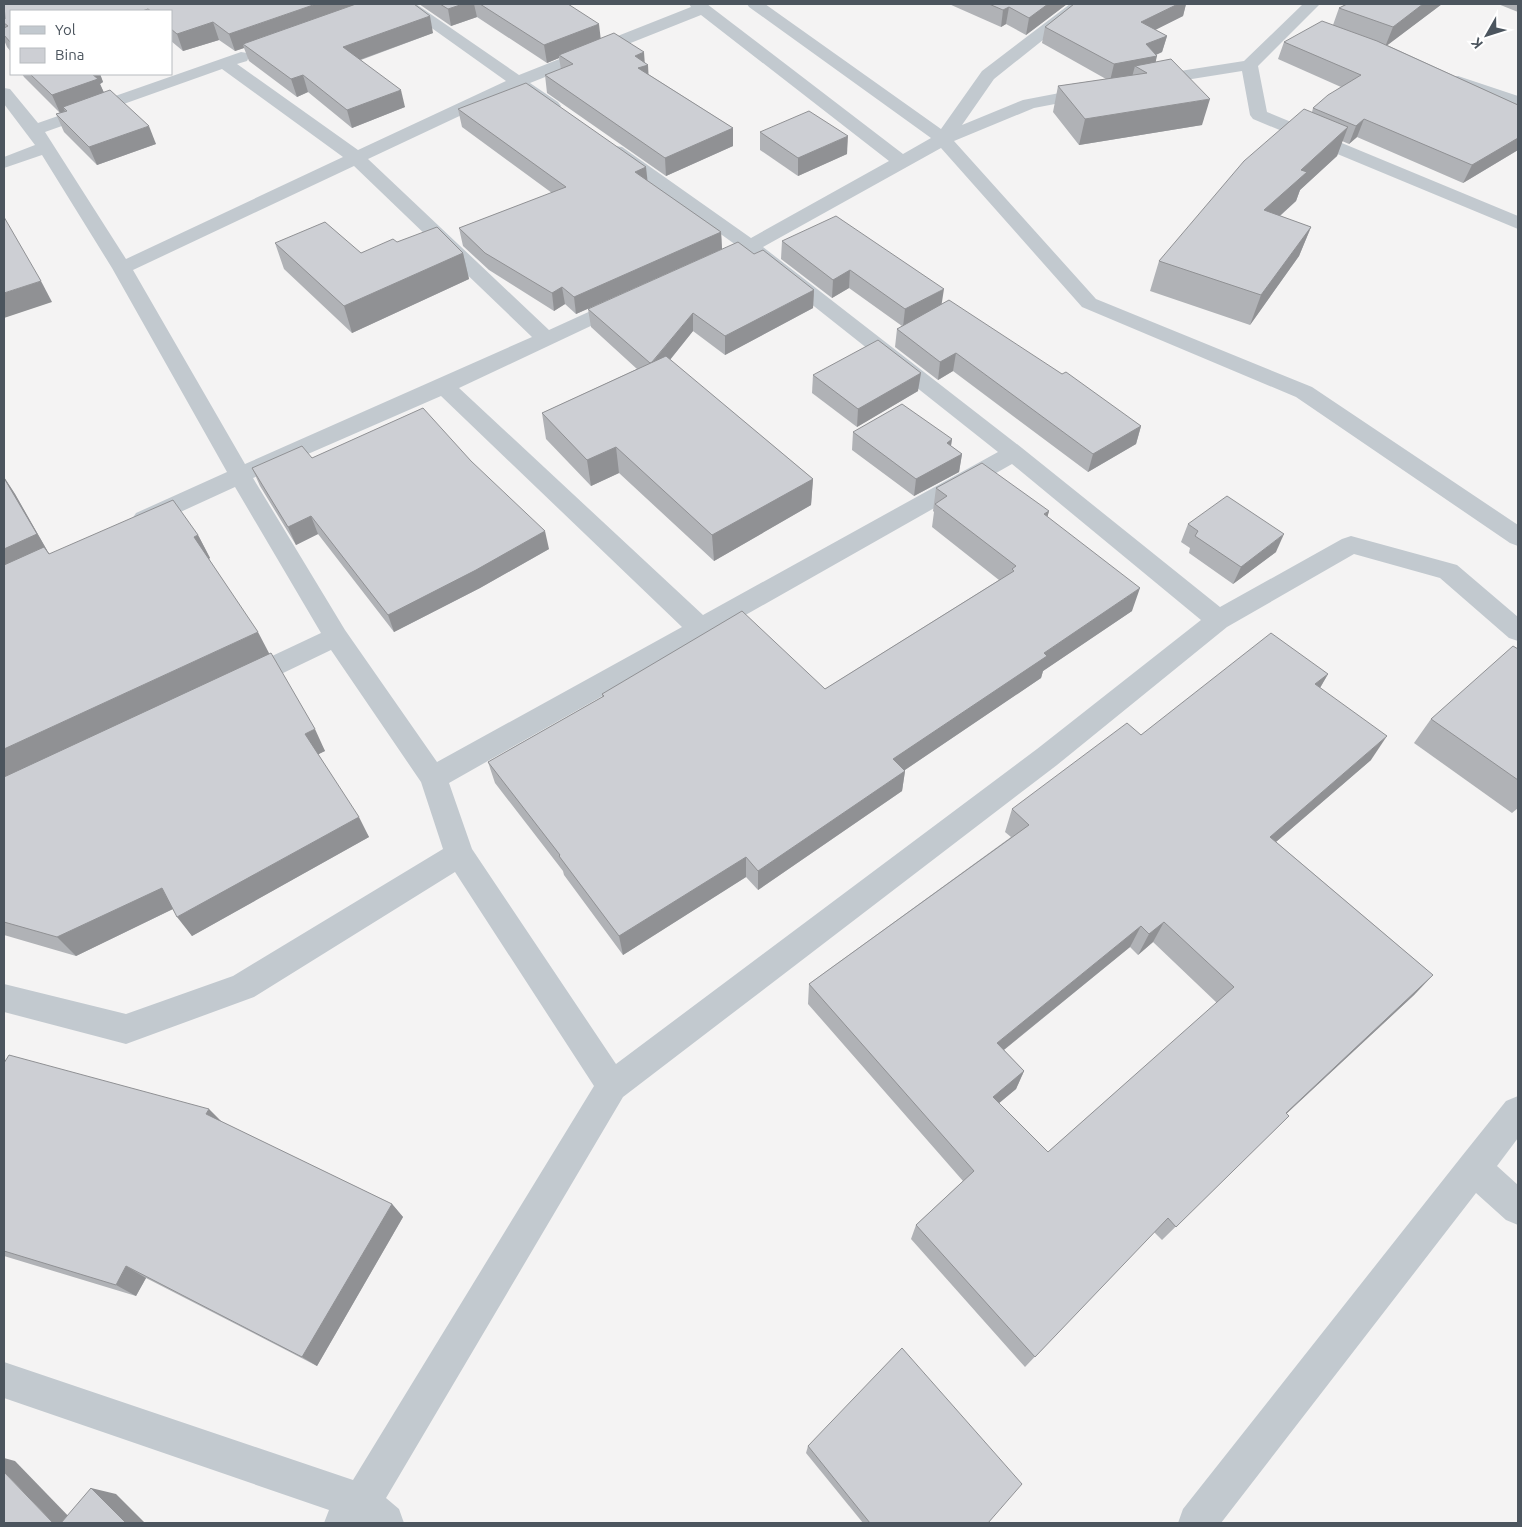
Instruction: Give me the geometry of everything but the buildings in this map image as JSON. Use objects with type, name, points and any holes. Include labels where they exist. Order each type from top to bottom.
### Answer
[{"type":"street","points":[[406,4],[566,116]]},
{"type":"street","points":[[755,4],[943,139],[1089,303],[1304,392],[1518,537]]},
{"type":"street","points":[[943,139],[988,75],[1080,4]]},
{"type":"street","points":[[1131,84],[1249,65],[1312,4]]},
{"type":"street","points":[[122,268],[518,82],[700,6],[902,162]]},
{"type":"street","points":[[1292,23],[1311,30]]},
{"type":"street","points":[[4,163],[40,138],[260,50]]},
{"type":"street","points":[[224,63],[355,157],[545,338]]},
{"type":"street","points":[[1249,65],[1259,115],[1518,223]]},
{"type":"street","points":[[1443,76],[1518,102]]},
{"type":"street","points":[[697,270],[750,246],[943,139],[1029,104],[1103,89]]},
{"type":"street","points":[[4,93],[40,138],[122,268],[240,475],[336,637],[433,778],[459,854],[612,1086]]},
{"type":"street","points":[[598,139],[750,246],[1014,453],[1218,620]]},
{"type":"street","points":[[126,527],[444,386],[643,294]]},
{"type":"street","points":[[444,386],[701,628]]},
{"type":"street","points":[[433,778],[1014,453]]},
{"type":"street","points":[[4,1380],[363,1516],[612,1086],[1047,757],[1218,620],[1351,545],[1448,571],[1518,631]]},
{"type":"street","points":[[219,692],[336,637]]},
{"type":"street","points":[[4,998],[126,1028],[243,987],[459,854]]},
{"type":"street","points":[[1197,1523],[1518,1112]]},
{"type":"street","points":[[1474,1168],[1518,1208]]}]
